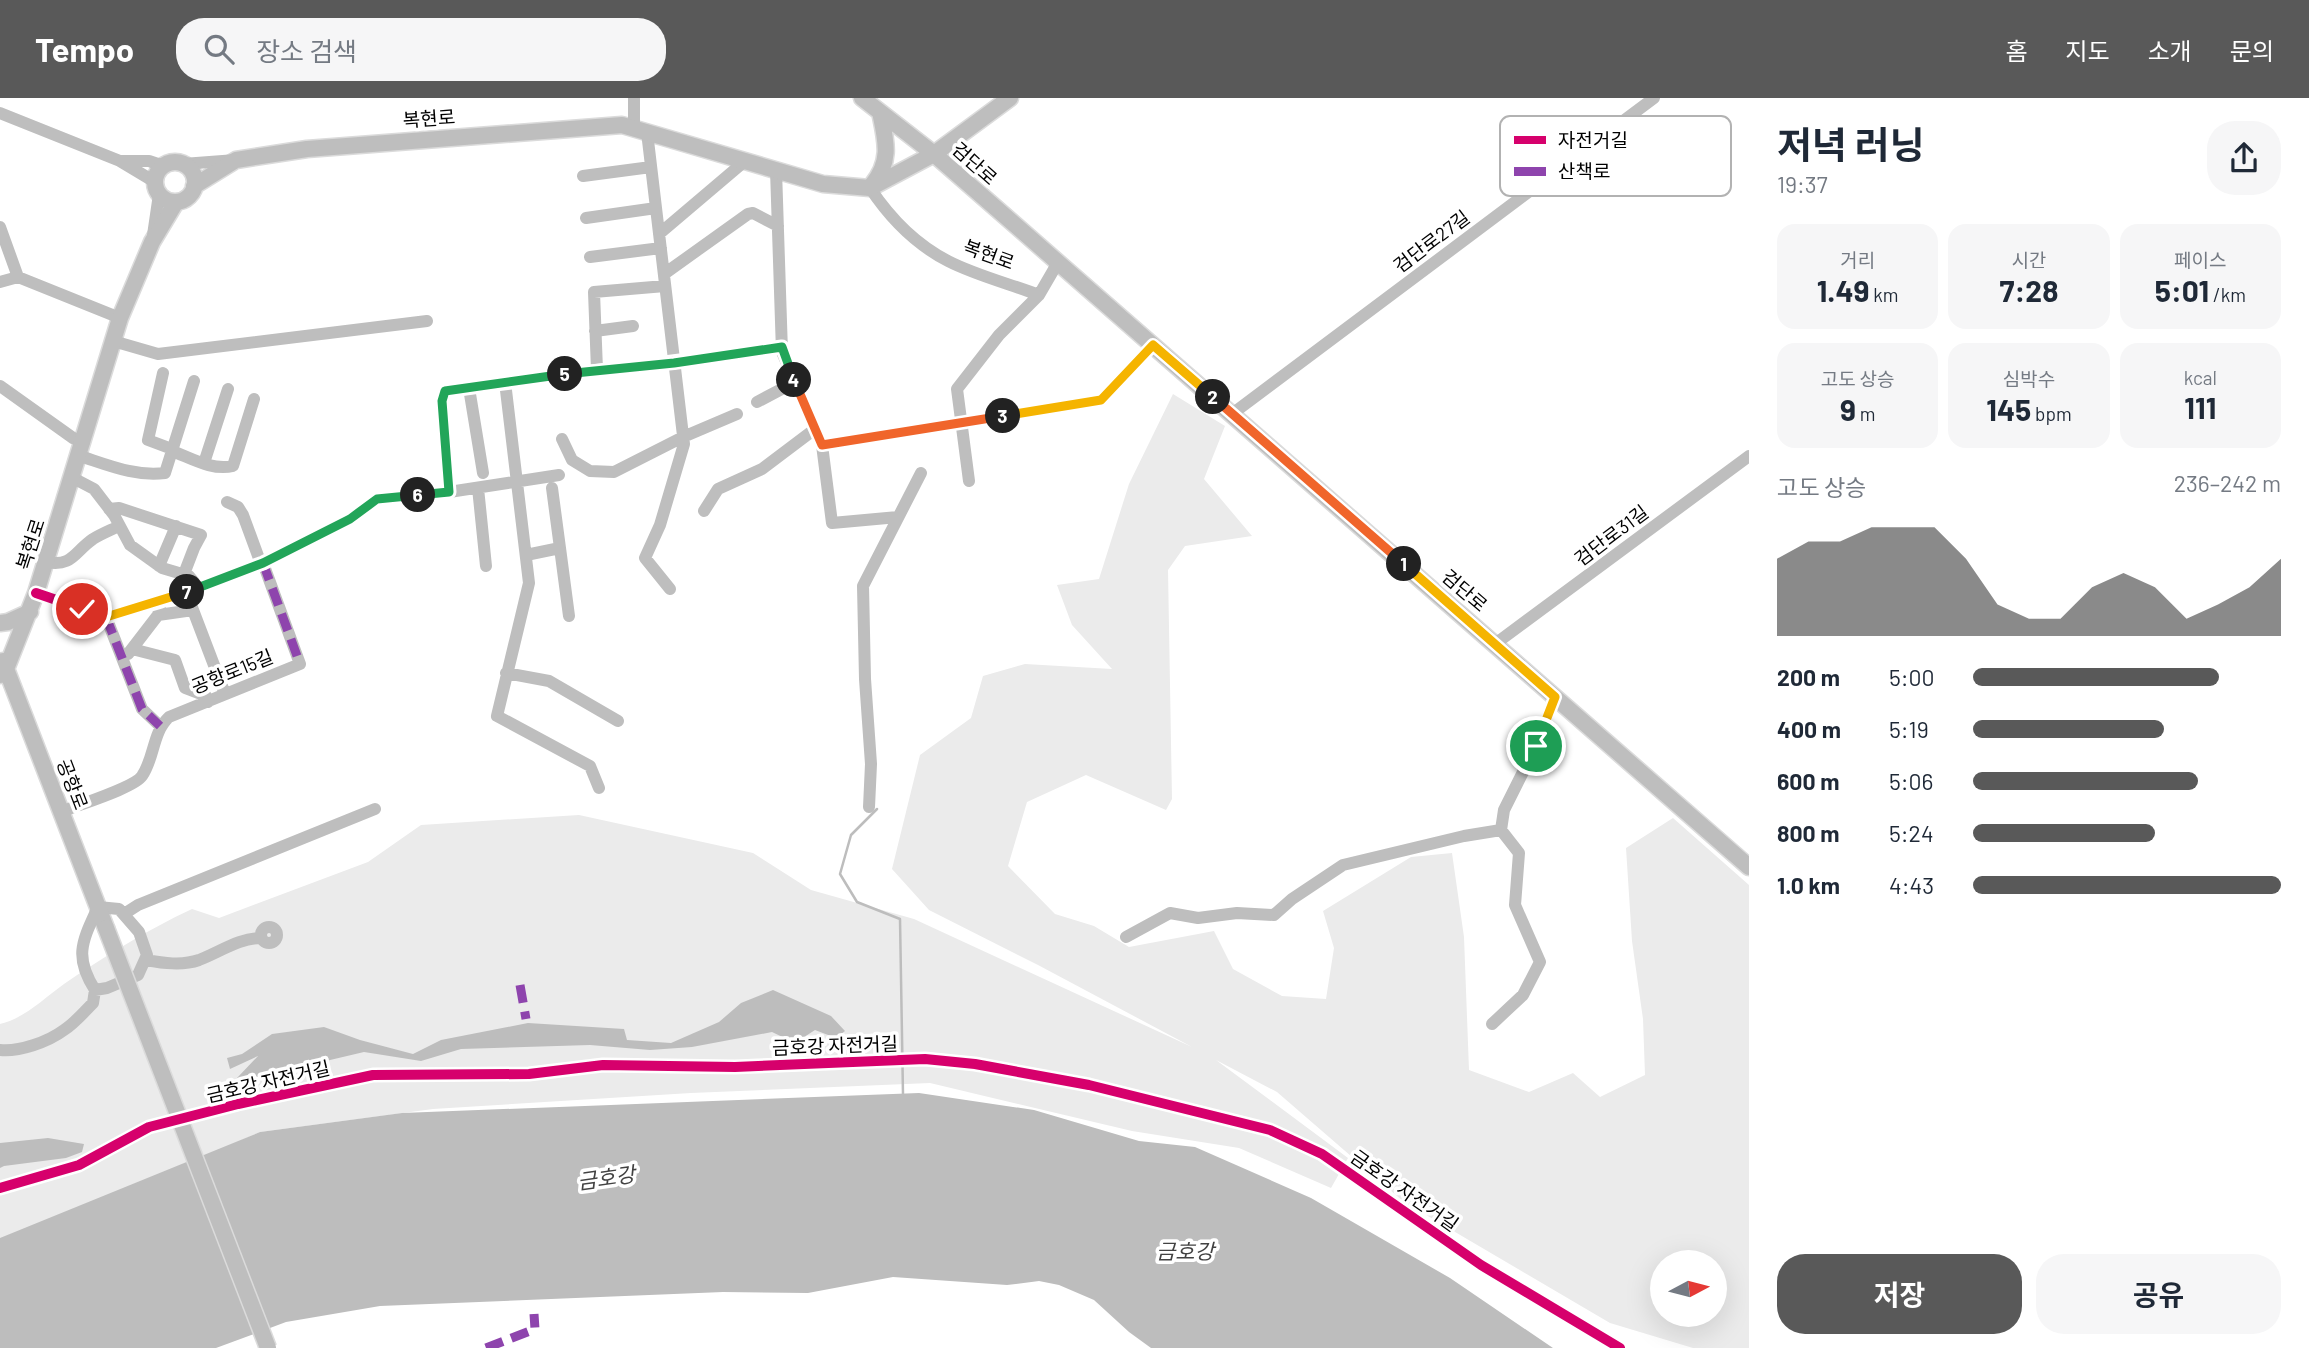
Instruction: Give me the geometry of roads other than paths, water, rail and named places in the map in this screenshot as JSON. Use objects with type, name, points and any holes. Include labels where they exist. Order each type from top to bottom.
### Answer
[{"type":"main road","name":"검단로","points":[[862,98],[934,154],[1749,867]]},
{"type":"main road","points":[[870,188],[934,154],[1010,98]]},
{"type":"main road","points":[[870,188],[882,173],[887,148],[880,112]]},
{"type":"main road","name":"복현로","points":[[236,160],[307,149],[622,125],[822,184],[870,188]]},
{"type":"main road","points":[[194,186],[192,173],[183,164],[164,166],[158,173],[157,188],[169,201],[176,202],[188,198],[194,186],[236,160]]},
{"type":"main road","name":"복현로","points":[[2,667],[30,612],[120,318],[152,242],[176,202]]},
{"type":"main road","points":[[0,622],[8,622],[30,612]]},
{"type":"main road","name":"공항로","points":[[2,667],[61,812],[268,1348]]},
{"type":"street","points":[[634,98],[651,167],[684,444],[660,525],[645,558],[670,589]]},
{"type":"street","name":"검단로27길","points":[[1630,116],[1654,98]]},
{"type":"street","points":[[0,113],[120,161],[157,188],[152,242]]},
{"type":"street","points":[[183,164],[236,160]]},
{"type":"street","points":[[120,161],[149,161],[164,166]]},
{"type":"street","points":[[659,234],[745,161]]},
{"type":"street","points":[[583,176],[651,167]]},
{"type":"street","points":[[776,170],[782,347],[822,445],[831,523],[898,517]]},
{"type":"street","name":"복현로","points":[[870,188],[886,213],[910,235],[948,261],[1039,295]]},
{"type":"street","name":"검단로27길","points":[[1231,414],[1523,196]]},
{"type":"street","points":[[586,218],[656,208]]},
{"type":"street","points":[[597,370],[594,292],[664,280],[748,214],[753,213],[778,226]]},
{"type":"street","points":[[0,227],[18,277]]},
{"type":"street","points":[[590,257],[661,248]]},
{"type":"street","points":[[969,481],[957,389],[999,335],[1039,295],[1057,264]]},
{"type":"street","points":[[0,282],[18,277],[120,318]]},
{"type":"street","points":[[113,341],[158,354],[427,321]]},
{"type":"street","points":[[595,331],[633,326]]},
{"type":"street","points":[[822,445],[1101,400],[1153,345]]},
{"type":"street","points":[[449,492],[442,401],[445,391],[782,347]]},
{"type":"street","points":[[163,373],[148,440],[204,463],[223,468],[233,466],[254,399]]},
{"type":"street","points":[[0,386],[73,438],[82,449],[148,475],[165,473],[194,381]]},
{"type":"street","points":[[505,382],[529,583],[496,716],[590,766],[599,788]]},
{"type":"street","points":[[757,402],[795,382]]},
{"type":"street","points":[[469,388],[483,472]]},
{"type":"street","points":[[204,463],[228,389]]},
{"type":"street","points":[[562,439],[572,460],[590,471],[614,472],[683,437],[737,414]]},
{"type":"street","points":[[704,511],[718,489],[762,469],[815,429]]},
{"type":"street","name":"검단로31길","points":[[1495,644],[1749,456]]},
{"type":"street","points":[[869,807],[871,764],[865,678],[863,586],[921,472]]},
{"type":"street","points":[[36,593],[106,617],[161,601],[262,564],[350,519],[377,499],[449,492],[559,475]]},
{"type":"street","points":[[73,478],[94,489],[130,545],[159,566],[189,576],[193,610],[225,694]]},
{"type":"street","points":[[478,488],[486,566]]},
{"type":"street","points":[[552,488],[569,616]]},
{"type":"street","points":[[227,502],[238,507],[243,515],[262,564]]},
{"type":"street","points":[[109,509],[119,508],[201,535],[184,574]]},
{"type":"street","points":[[46,562],[58,564],[73,559],[80,549],[95,537],[119,526]]},
{"type":"street","points":[[159,566],[176,526]]},
{"type":"street","points":[[526,555],[560,548]]},
{"type":"street","name":"공항로15길","points":[[160,726],[169,717],[300,664],[262,564]]},
{"type":"street","points":[[123,660],[158,615],[161,601]]},
{"type":"street","points":[[158,615],[193,610]]},
{"type":"street","points":[[61,812],[135,783],[144,772],[160,726],[142,709],[106,617]]},
{"type":"street","points":[[132,649],[174,660],[185,688],[206,696],[208,702]]},
{"type":"street","points":[[506,673],[548,681],[618,721]]},
{"type":"street","points":[[1492,1024],[1523,995],[1540,962],[1516,905],[1519,853],[1501,830],[1504,810],[1536,746],[1555,697]]},
{"type":"street","points":[[124,914],[138,905],[375,809]]},
{"type":"street","points":[[1126,937],[1170,913],[1198,918],[1237,913],[1274,915],[1292,899],[1343,866],[1464,836],[1501,830]]},
{"type":"street","points":[[0,1050],[9,1051],[34,1044],[64,1031],[93,1003],[94,990],[84,973],[82,943],[98,907],[120,909],[139,932],[147,956],[138,975],[107,988],[94,990]]},
{"type":"street","points":[[145,960],[171,964],[197,961],[250,938],[261,938]]},
{"type":"water","points":[[773,990],[831,1016],[845,1031],[836,1038],[815,1030],[795,1043],[772,1032],[692,1047],[650,1050],[590,1045],[461,1049],[421,1061],[364,1052],[258,1077],[237,1078],[258,1056],[230,1069],[227,1058],[242,1054],[272,1034],[324,1027],[413,1054],[441,1040],[528,1023],[624,1029],[627,1040],[671,1043],[719,1022],[741,1003]]},
{"type":"water","name":"금호강","points":[[919,1093],[1034,1110],[1139,1141],[1195,1147],[1311,1198],[1450,1278],[1553,1348],[1151,1348],[1094,1300],[1059,1285],[1039,1281],[1007,1285],[893,1277],[808,1293],[723,1292],[380,1306],[286,1322],[216,1348],[0,1348],[0,1238],[260,1132],[402,1113]]},
{"type":"water","points":[[48,1138],[84,1144],[82,1152],[66,1158],[0,1168],[0,1143]]},
{"type":"waterway","points":[[877,809],[851,835],[840,874],[857,902],[900,919],[903,1094]]}]
